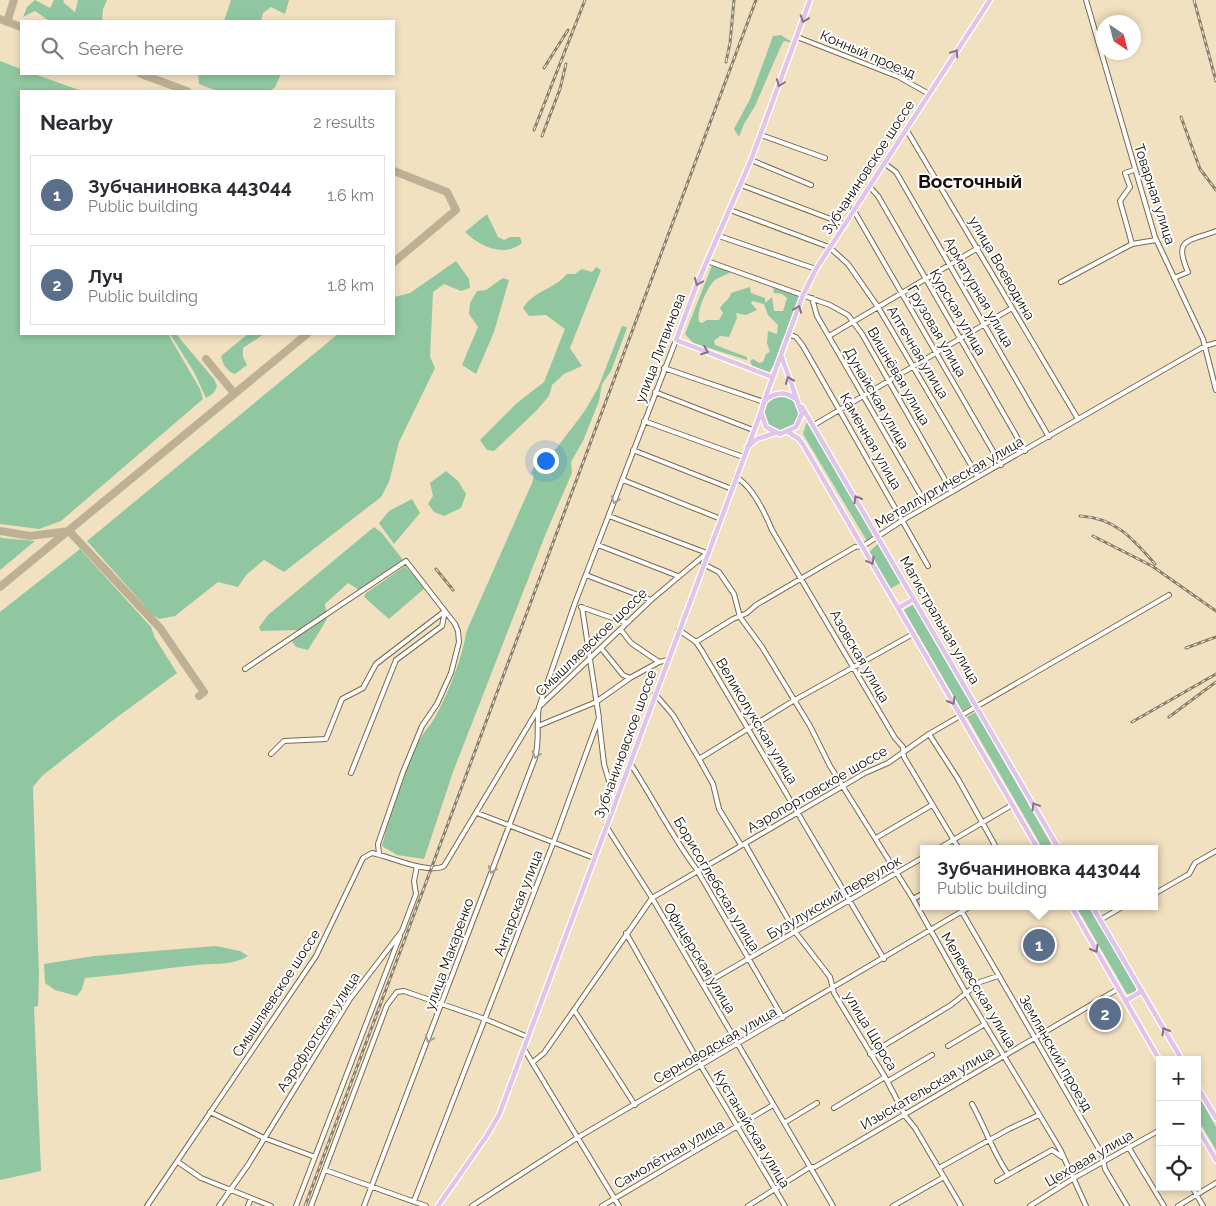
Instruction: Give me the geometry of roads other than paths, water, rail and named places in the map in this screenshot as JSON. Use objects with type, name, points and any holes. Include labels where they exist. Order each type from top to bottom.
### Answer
[{"type":"main road","name":"улица Литвинова","points":[[676,340],[707,261],[761,135],[810,0]]},
{"type":"main road","name":"Зубчаниновское шоссе","points":[[764,402],[803,295],[816,269],[853,209],[990,0]]},
{"type":"main road","points":[[676,340],[772,377]]},
{"type":"main road","points":[[746,448],[757,438],[788,432],[799,423],[802,414],[781,355]]},
{"type":"main road","points":[[775,433],[763,423],[761,412],[764,402],[773,395],[783,393],[793,397],[799,404]]},
{"type":"main road","name":"Магистральная улица","points":[[799,404],[814,425],[1057,845]]},
{"type":"main road","name":"Зубчаниновское шоссе","points":[[524,1048],[761,412]]},
{"type":"main road","points":[[788,432],[799,439],[804,446],[1036,845]]},
{"type":"main road","points":[[898,608],[914,599]]},
{"type":"main road","points":[[1073,910],[1157,1056]]},
{"type":"main road","points":[[1094,910],[1180,1056]]},
{"type":"main road","points":[[1125,1001],[1142,991]]},
{"type":"main road","points":[[438,1206],[494,1124],[524,1048]]},
{"type":"main road","points":[[1201,1093],[1216,1118]]},
{"type":"main road","points":[[1201,1134],[1216,1160]]},
{"type":"street","name":"Товарная улица","points":[[1086,0],[1138,185],[1156,240],[1205,346],[1216,390]]},
{"type":"street","name":"Конный проезд","points":[[797,38],[899,77],[929,94]]},
{"type":"street","name":"улица Воеводина","points":[[906,129],[1078,419]]},
{"type":"street","points":[[761,135],[825,158]]},
{"type":"street","points":[[751,160],[811,184]]},
{"type":"street","name":"Арматурная улица","points":[[884,163],[896,172],[1049,437]]},
{"type":"street","points":[[1130,187],[1125,172],[1134,170]]},
{"type":"street","points":[[741,185],[844,224]]},
{"type":"street","points":[[1132,244],[1120,201],[1130,187],[1138,185]]},
{"type":"street","name":"Курская улица","points":[[869,186],[878,196],[1025,451]]},
{"type":"street","name":"Грузовая улица","points":[[853,209],[1001,465]]},
{"type":"street","points":[[730,210],[829,247]]},
{"type":"street","points":[[1174,278],[1188,272],[1181,256],[1181,249],[1185,243],[1216,232]]},
{"type":"street","points":[[719,236],[816,269]]},
{"type":"street","points":[[1060,282],[1132,244],[1156,240]]},
{"type":"street","name":"Аптечная улица","points":[[829,247],[848,264],[878,306],[978,478]]},
{"type":"street","points":[[829,336],[978,248]]},
{"type":"street","name":"Вишнёвая улица","points":[[707,261],[812,298],[841,310],[854,321],[952,492]]},
{"type":"street","name":"Дунайская улица","points":[[812,298],[817,316],[928,506]]},
{"type":"street","points":[[814,425],[1012,308]]},
{"type":"street","name":"Каменная улица","points":[[788,334],[796,337],[803,346],[928,566]]},
{"type":"street","name":"улица Литвинова","points":[[539,707],[575,603],[676,340]]},
{"type":"street","name":"Металлургическая улица","points":[[696,642],[733,619],[740,618],[756,604],[802,580],[855,547],[863,546],[903,520],[1205,346],[1216,342]]},
{"type":"street","points":[[664,368],[764,402]]},
{"type":"street","points":[[655,392],[753,430]]},
{"type":"street","points":[[644,421],[743,457]]},
{"type":"street","points":[[633,450],[732,489]]},
{"type":"street","name":"Азовская улица","points":[[736,477],[743,481],[757,503],[895,738],[903,746],[903,751],[932,805],[956,845]]},
{"type":"street","points":[[623,480],[721,519]]},
{"type":"street","points":[[609,516],[707,553]]},
{"type":"street","points":[[598,545],[678,576]]},
{"type":"street","name":"Смышляевское шоссе","points":[[147,1206],[316,956],[363,858],[372,853],[417,866],[436,869],[444,866],[539,707],[651,600],[707,553]]},
{"type":"street","points":[[245,669],[406,561],[445,611],[458,631],[459,642],[451,673],[438,704],[422,726],[403,772],[378,844],[379,854]]},
{"type":"street","name":"Мелекесская улица","points":[[703,564],[719,572],[734,594],[740,618],[762,647],[896,874],[913,899],[1064,1158],[1086,1206]]},
{"type":"street","points":[[586,575],[651,600]]},
{"type":"street","name":"Аэропортовское шоссе","points":[[533,1062],[544,1053],[652,898],[697,870],[888,763],[930,734],[1169,595]]},
{"type":"street","points":[[575,603],[627,623]]},
{"type":"street","name":"Ангарская улица","points":[[414,1201],[554,841],[598,718],[582,607]]},
{"type":"street","points":[[271,754],[284,740],[326,740],[342,699],[363,688],[376,664],[445,611]]},
{"type":"street","points":[[351,773],[396,660],[442,626],[445,611]]},
{"type":"street","points":[[620,630],[631,643],[659,662]]},
{"type":"street","name":"Великолукская улица","points":[[679,630],[696,642],[884,958]]},
{"type":"street","points":[[699,759],[793,701],[913,634]]},
{"type":"street","points":[[600,648],[623,675],[630,678]]},
{"type":"street","points":[[538,726],[596,702],[630,678],[659,662],[668,660]]},
{"type":"street","name":"улица Щорса","points":[[655,694],[673,715],[713,784],[718,809],[743,845],[796,933],[830,977],[833,987],[870,1054],[887,1079],[904,1113],[961,1206]]},
{"type":"street","name":"улица Макаренко","points":[[364,1206],[537,752],[540,739],[538,726],[539,707]]},
{"type":"street","points":[[598,718],[604,764],[616,802]]},
{"type":"street","points":[[930,734],[958,779],[995,845]]},
{"type":"street","name":"Борисоглебская улица","points":[[630,763],[666,819],[682,849],[697,870],[783,1018]]},
{"type":"street","points":[[876,838],[932,805]]},
{"type":"street","points":[[945,845],[1012,805]]},
{"type":"street","points":[[477,813],[554,841],[594,858]]},
{"type":"street","name":"Офицерская улица","points":[[606,826],[652,898],[833,1206]]},
{"type":"street","points":[[1158,892],[1189,874],[1195,863],[1216,851]]},
{"type":"street","name":"Бузулукский переулок","points":[[703,985],[750,960],[920,859]]},
{"type":"street","name":"Аэрофлотская улица","points":[[219,1206],[264,1138],[350,998],[402,932],[416,894],[414,881],[417,866]]},
{"type":"street","points":[[913,899],[920,895]]},
{"type":"street","name":"Серноводская улица","points":[[472,1206],[577,1138],[965,910]]},
{"type":"street","points":[[1100,920],[1117,910]]},
{"type":"street","name":"Землянский проезд","points":[[962,912],[1102,1154],[1105,1169],[1127,1206]]},
{"type":"street","points":[[296,1206],[338,1102],[402,932]]},
{"type":"street","name":"Кустанайская улица","points":[[626,933],[701,1066],[785,1206]]},
{"type":"street","points":[[870,1054],[951,1005],[980,982],[998,976]]},
{"type":"street","name":"Изыскательская улица","points":[[748,1206],[810,1167],[815,1167],[1118,989]]},
{"type":"street","points":[[311,1206],[387,1005],[397,992],[404,991],[485,1019],[528,1037]]},
{"type":"street","points":[[574,1010],[635,1105]]},
{"type":"street","points":[[948,1046],[985,1024]]},
{"type":"street","points":[[524,1048],[619,1206]]},
{"type":"street","points":[[834,1108],[932,1055]]},
{"type":"street","points":[[784,1123],[817,1103]]},
{"type":"street","points":[[972,1104],[991,1139],[998,1160],[1008,1174]]},
{"type":"street","name":"Самолётная улица","points":[[602,1206],[773,1105]]},
{"type":"street","points":[[210,1112],[264,1138],[315,1157]]},
{"type":"street","points":[[939,1168],[1039,1115]]},
{"type":"street","name":"Цеховая улица","points":[[1030,1206],[1037,1204],[1074,1178],[1156,1132]]},
{"type":"street","points":[[1129,1148],[1164,1206]]},
{"type":"street","points":[[997,1181],[1052,1150],[1064,1158]]},
{"type":"street","points":[[178,1162],[202,1178],[271,1206]]},
{"type":"street","points":[[325,1170],[426,1206]]},
{"type":"street","points":[[893,1206],[944,1177]]},
{"type":"street","points":[[1178,1206],[1216,1183]]},
{"type":"street","points":[[1194,1191],[1203,1206]]},
{"type":"street","points":[[248,1206],[251,1198]]},
{"type":"railway","points":[[534,130],[585,0]]},
{"type":"railway","points":[[726,62],[730,43],[734,0]]},
{"type":"railway","points":[[305,1206],[756,0]]},
{"type":"railway","points":[[1194,0],[1216,81]]},
{"type":"railway","points":[[544,68],[568,30]]},
{"type":"railway","points":[[542,136],[560,89],[566,64]]},
{"type":"railway","points":[[1181,117],[1200,169],[1216,190]]},
{"type":"railway","points":[[1080,516],[1114,525],[1131,538],[1155,564]]},
{"type":"railway","points":[[1093,536],[1152,566],[1216,611]]},
{"type":"railway","points":[[436,569],[453,590]]},
{"type":"railway","points":[[1186,648],[1216,637]]},
{"type":"railway","points":[[1132,722],[1216,674]]},
{"type":"railway","points":[[1169,717],[1216,682]]},
{"type":"place","name":"Зубчаниновка 443044","points":[[1039,945]]},
{"type":"place","name":"Луч","points":[[1105,1014]]},
{"type":"district","name":"Восточный","points":[[970,181]]}]
